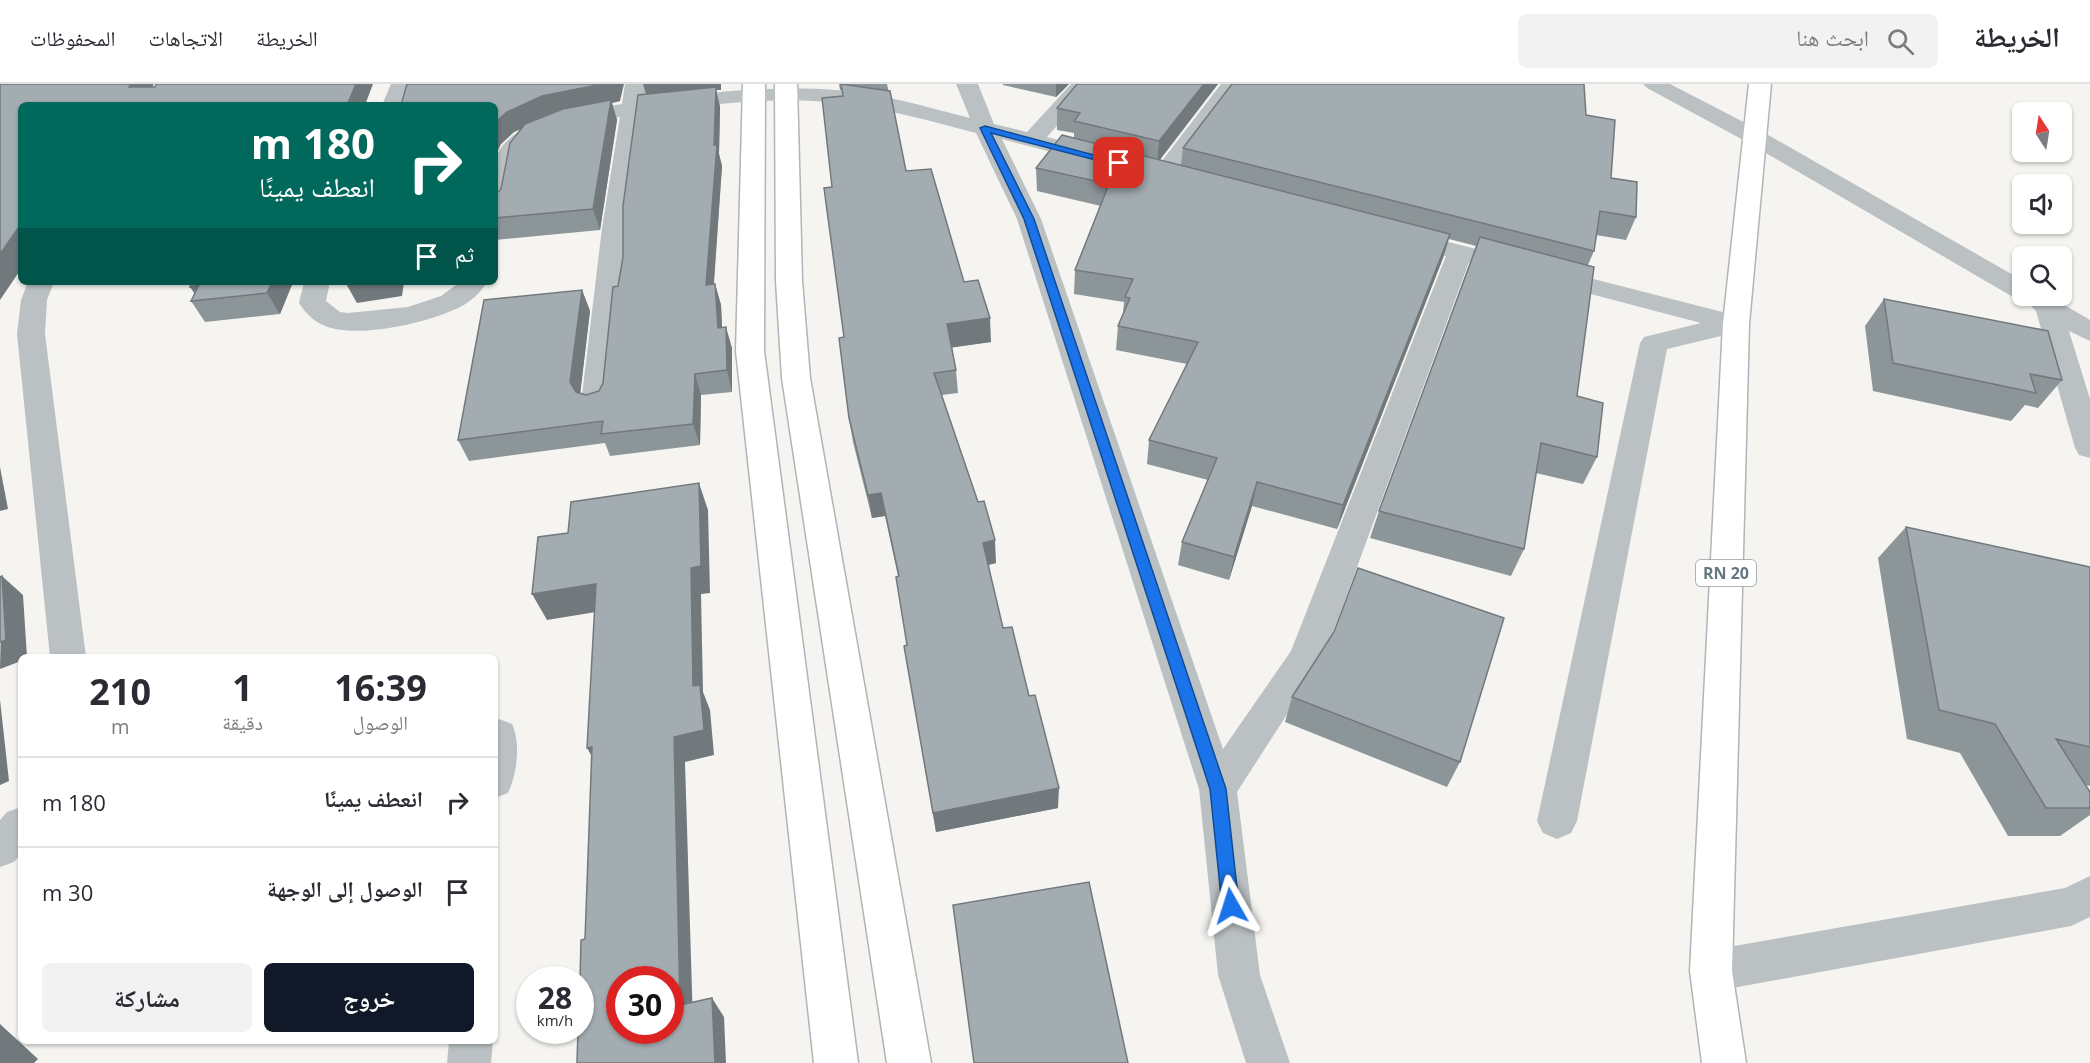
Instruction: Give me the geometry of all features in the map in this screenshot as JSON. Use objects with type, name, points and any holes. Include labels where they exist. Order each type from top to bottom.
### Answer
[{"type":"main road","name":"RN 20","points":[[1724,1063],[1711,971],[1736,324],[1761,84]]},
{"type":"main road","points":[[786,89],[789,281],[796,378],[909,1063]]},
{"type":"main road","points":[[753,90],[750,351],[836,1063]]},
{"type":"street","points":[[394,102],[402,84]]},
{"type":"street","points":[[595,404],[615,228],[636,84]]},
{"type":"street","points":[[967,84],[985,128],[1029,219],[1218,789],[1239,975],[1268,1063]]},
{"type":"street","points":[[1032,140],[1083,84]]},
{"type":"street","points":[[1141,169],[1232,84]]},
{"type":"street","points":[[1654,84],[1755,137],[2012,285]]},
{"type":"street","points":[[498,196],[508,155],[517,142],[534,132],[561,123],[632,108],[753,90],[786,89],[890,104],[1186,181]]},
{"type":"street","points":[[1380,231],[1736,324]]},
{"type":"street","points":[[1218,789],[1306,657],[1460,252]]},
{"type":"street","points":[[40,285],[34,300],[31,334],[68,654]]},
{"type":"street","points":[[316,285],[312,303],[331,319],[350,323],[385,319],[453,301],[469,291],[472,285]]},
{"type":"street","points":[[2041,306],[2090,448]]},
{"type":"street","points":[[2047,306],[2090,332]]},
{"type":"street","points":[[1557,821],[1654,343],[1736,324]]},
{"type":"street","points":[[498,746],[499,735]]},
{"type":"street","points":[[0,849],[18,828]]},
{"type":"street","points":[[1711,971],[2071,906],[2090,895]]},
{"type":"street","points":[[469,1063],[471,1044]]},
{"type":"building","points":[[0,84],[131,84],[129,87],[155,87],[156,84],[356,84],[348,102],[18,102],[18,228],[0,254]]},
{"type":"building","points":[[407,84],[602,84],[542,96],[507,112],[498,120],[498,102],[402,102]]},
{"type":"building","points":[[841,84],[890,91],[906,171],[931,169],[964,282],[978,280],[990,318],[947,324],[956,370],[934,373],[978,502],[984,501],[995,540],[983,543],[1003,628],[1012,627],[1029,696],[1035,695],[1059,788],[933,813],[904,646],[907,645],[896,577],[899,576],[881,493],[868,495],[849,418],[839,338],[844,337],[824,188],[832,187],[822,98],[843,96]]},
{"type":"building","points":[[1077,84],[1204,84],[1159,141],[1074,121],[1080,113],[1057,108]]},
{"type":"building","points":[[1232,84],[1584,84],[1586,115],[1615,120],[1611,178],[1637,182],[1636,217],[1600,211],[1594,251],[1183,148]]},
{"type":"building","points":[[716,87],[714,145],[717,145],[706,285],[715,284],[718,328],[726,327],[727,370],[695,374],[693,424],[601,434],[603,421],[458,440],[484,300],[582,290],[570,382],[576,392],[586,395],[599,391],[603,383],[613,287],[618,286],[623,257],[623,206],[638,95]]},
{"type":"building","points":[[611,100],[593,209],[498,218],[498,192],[501,189],[510,143],[525,124],[563,109]]},
{"type":"building","points":[[1062,135],[1450,234],[1343,505],[1257,482],[1234,557],[1182,542],[1217,458],[1149,440],[1198,342],[1118,326],[1130,298],[1125,297],[1133,279],[1075,270],[1109,184],[1036,168]]},
{"type":"building","points":[[1480,237],[1594,267],[1577,396],[1603,403],[1597,457],[1541,443],[1524,549],[1379,511]]},
{"type":"building","points":[[199,285],[271,285],[267,293],[191,301]]},
{"type":"building","points":[[1884,299],[2048,331],[2062,380],[2030,374],[2036,393],[1893,363]]},
{"type":"building","points":[[699,483],[701,566],[691,568],[693,686],[700,685],[704,730],[674,737],[679,966],[606,966],[606,1044],[684,1044],[684,1004],[712,998],[715,1063],[577,1063],[578,1044],[594,1044],[594,966],[580,966],[581,940],[585,939],[592,747],[587,748],[596,584],[532,594],[538,537],[568,533],[571,502]]},
{"type":"building","points":[[1906,527],[2090,567],[2090,747],[2056,739],[2090,792],[2090,808],[2046,808],[1995,724],[1939,710]]},
{"type":"building","points":[[1358,568],[1504,618],[1460,762],[1292,697],[1334,632]]},
{"type":"building","points":[[2,576],[6,640],[0,642],[0,577]]},
{"type":"building","points":[[1089,882],[1128,1063],[974,1063],[953,905]]},
{"type":"route","points":[[1119,163],[985,128],[1029,219],[1218,789],[1231,906]]}]
